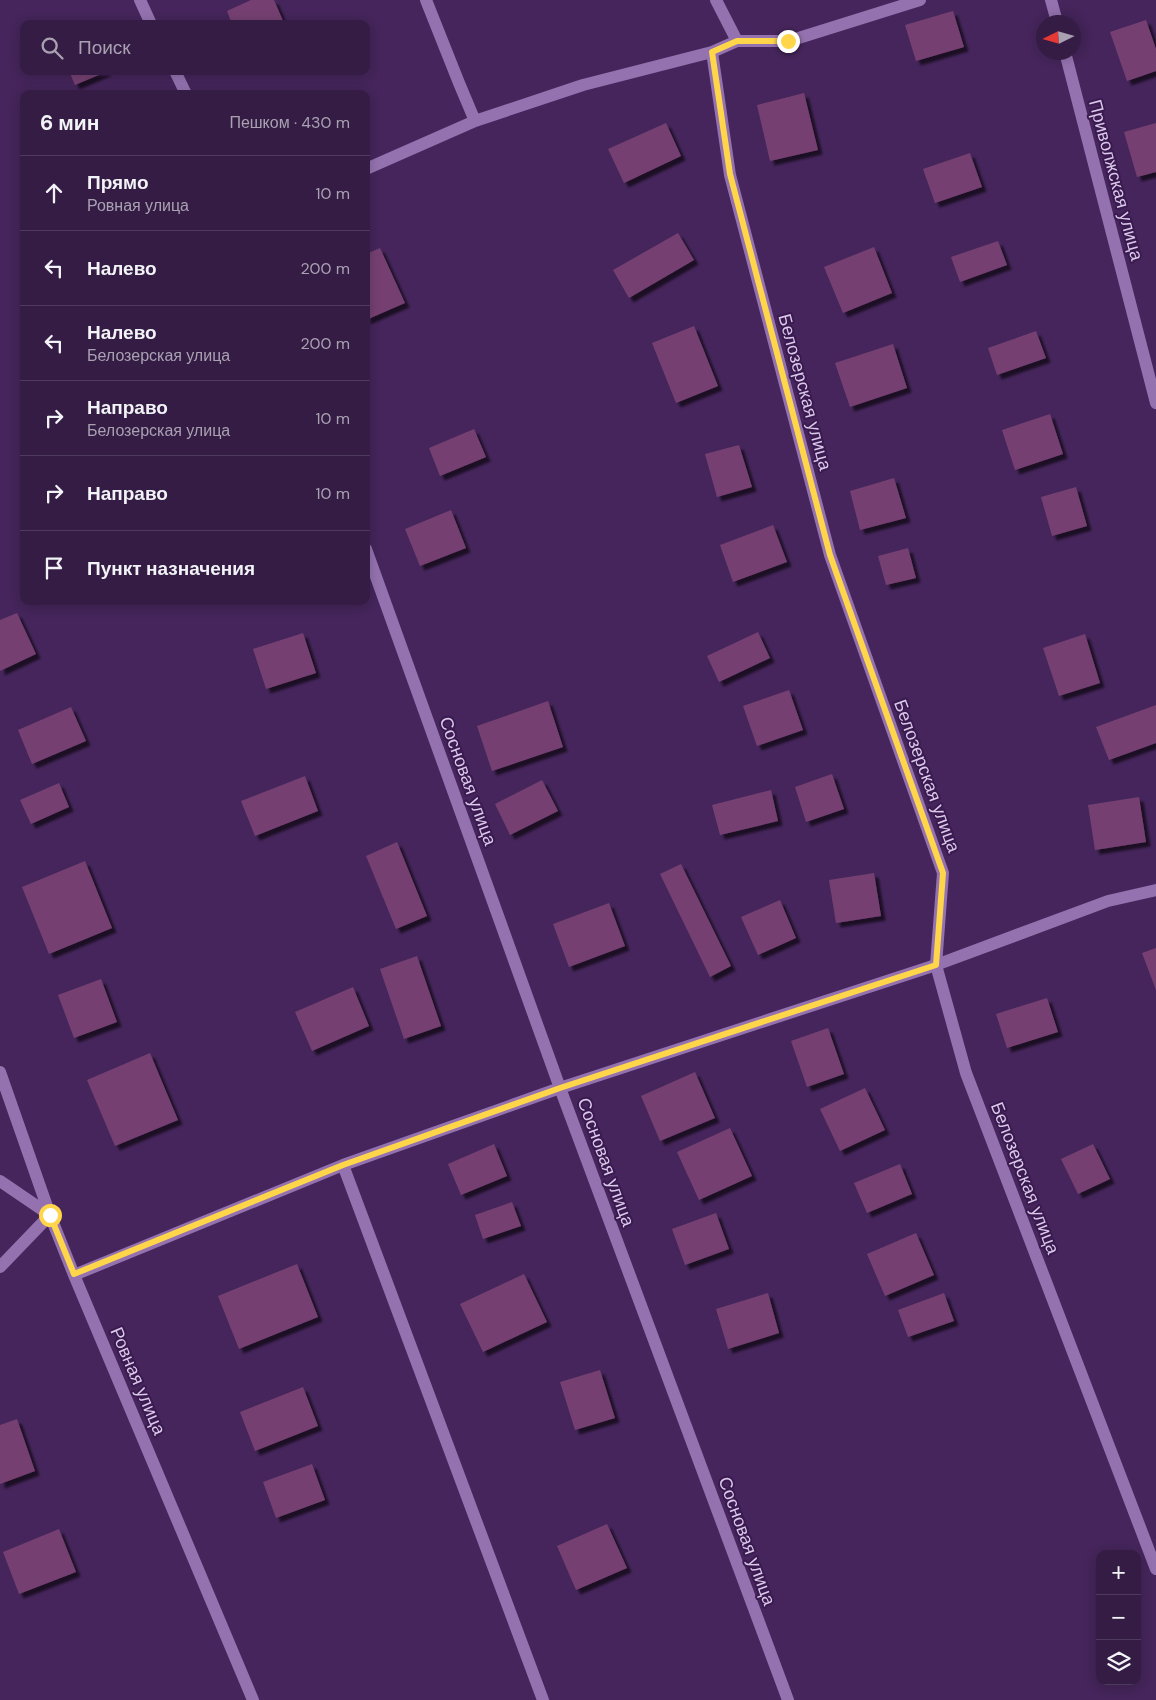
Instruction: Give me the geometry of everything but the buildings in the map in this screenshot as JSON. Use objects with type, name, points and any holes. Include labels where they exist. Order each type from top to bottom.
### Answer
[{"type":"street","points":[[140,0],[150,20]]},
{"type":"street","points":[[426,0],[475,121]]},
{"type":"street","points":[[716,0],[737,41]]},
{"type":"street","points":[[370,167],[475,121],[583,85],[712,52],[737,41],[788,41],[920,0]]},
{"type":"street","points":[[1051,0],[1055,15]]},
{"type":"street","name":"Белозерская улица","points":[[712,52],[730,174],[830,555],[943,873],[936,965],[966,1073],[1156,1569]]},
{"type":"street","name":"Приволжская улица","points":[[1067,60],[1156,403]]},
{"type":"street","points":[[177,75],[184,90]]},
{"type":"street","name":"Сосновая улица","points":[[370,560],[560,1088],[788,1700]]},
{"type":"street","points":[[74,1274],[343,1165],[560,1088],[936,965],[1108,901],[1156,890]]},
{"type":"street","name":"Ровная улица","points":[[0,1072],[50,1215],[254,1700]]},
{"type":"street","points":[[343,1165],[543,1700]]},
{"type":"street","points":[[0,1181],[50,1215],[0,1267]]},
{"type":"route","points":[[50,1215],[74,1274],[343,1165],[560,1088],[936,965],[943,873],[830,555],[730,174],[712,52],[737,41],[788,41]]}]
